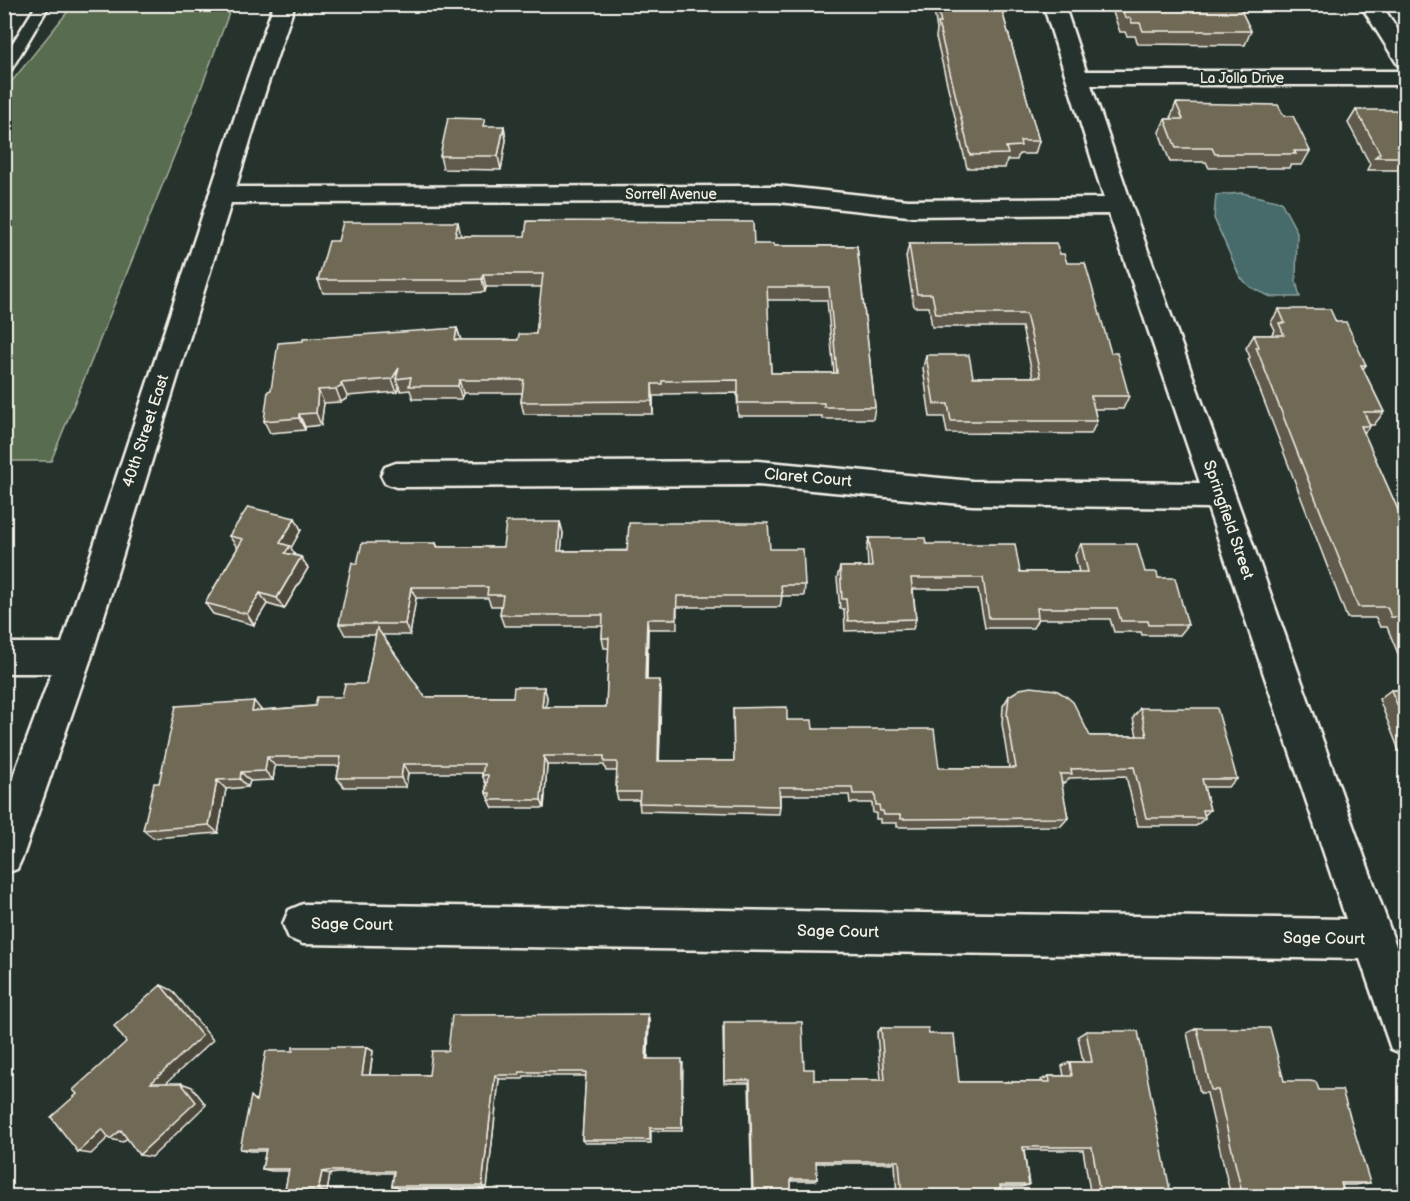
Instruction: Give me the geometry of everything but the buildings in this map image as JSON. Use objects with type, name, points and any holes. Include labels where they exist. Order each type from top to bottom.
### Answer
[{"type":"street","name":"40th Street East","points":[[4,856],[74,658],[256,86],[285,4]]},
{"type":"street","name":"Springfield Street","points":[[1053,4],[1119,206],[1406,1035]]},
{"type":"street","points":[[1370,4],[1406,60]]},
{"type":"street","name":"La Jolla Drive","points":[[1078,78],[1406,78]]},
{"type":"street","name":"Sorrell Avenue","points":[[222,195],[778,194],[908,208],[1119,206]]},
{"type":"street","name":"Claret Court","points":[[396,475],[758,473],[972,493],[1220,496]]},
{"type":"street","points":[[4,658],[74,658]]},
{"type":"street","name":"Sage Court","points":[[303,924],[1373,939]]},
{"type":"lane","points":[[4,70],[44,4]]},
{"type":"green space","points":[[73,5],[232,5],[197,99],[51,461],[5,461],[5,90]]},
{"type":"water","points":[[1242,193],[1281,202],[1297,232],[1296,281],[1300,297],[1271,297],[1250,287],[1240,277],[1214,218],[1216,195]]}]
